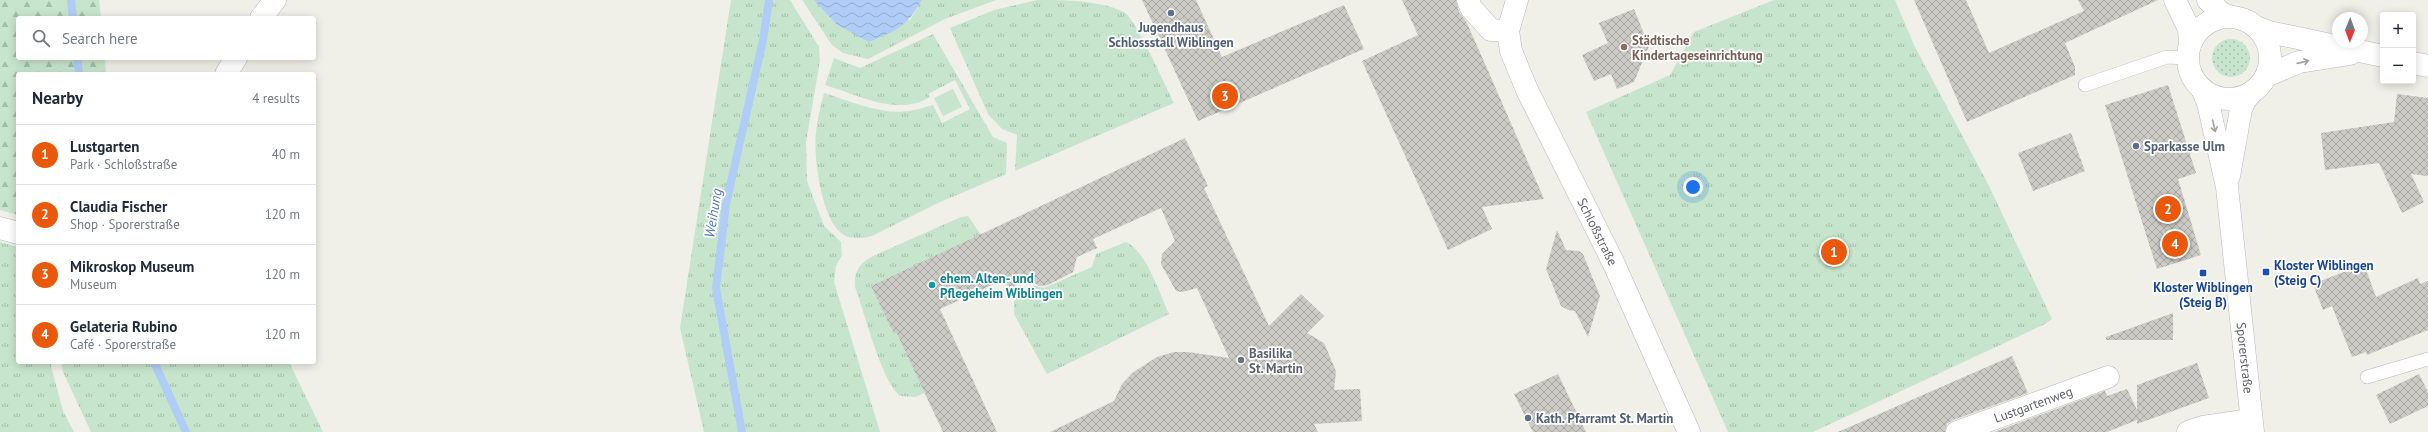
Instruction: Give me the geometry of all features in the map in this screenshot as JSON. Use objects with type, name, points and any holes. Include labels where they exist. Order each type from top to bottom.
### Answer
[{"type":"main road","points":[[263,16],[275,0]]},
{"type":"main road","points":[[1468,0],[1471,8],[1491,30],[1508,31]]},
{"type":"main road","name":"Schloßstraße","points":[[1517,0],[1508,31],[1511,51],[1527,90],[1614,262],[1689,432]]},
{"type":"main road","points":[[2175,0],[2189,30],[2189,51],[2193,78],[2202,89],[2214,96],[2227,99],[2241,98],[2282,68],[2308,60],[2346,54],[2378,55]]},
{"type":"main road","points":[[2208,0],[2221,13],[2245,20],[2256,27],[2269,32],[2378,55]]},
{"type":"main road","points":[[2189,51],[2196,32],[2207,23],[2219,18],[2232,17]]},
{"type":"main road","points":[[2256,27],[2265,37],[2270,50],[2270,63],[2260,83]]},
{"type":"main road","points":[[227,72],[235,60]]},
{"type":"main road","points":[[2416,64],[2428,66]]},
{"type":"main road","name":"Sporerstraße","points":[[2227,187],[2241,109],[2245,100],[2260,83]]},
{"type":"main road","name":"Sporerstraße","points":[[2202,89],[2208,103],[2227,187],[2252,426]]},
{"type":"main road","points":[[0,228],[16,232]]},
{"type":"main road","name":"Lustgartenweg","points":[[1957,432],[2108,377]]},
{"type":"main road","points":[[2188,432],[2203,427],[2252,426]]},
{"type":"lane","points":[[2085,85],[2189,51]]},
{"type":"lane","points":[[2367,377],[2428,359]]},
{"type":"green space","points":[[0,0],[99,0],[101,16],[16,16],[16,60],[105,60],[106,72],[16,72],[16,214],[0,210]]},
{"type":"green space","points":[[731,0],[790,0],[819,47],[820,61],[806,142],[807,181],[824,226],[841,242],[842,255],[836,266],[834,282],[880,432],[704,432],[680,328]]},
{"type":"green space","points":[[802,0],[814,0],[836,24],[910,20],[922,0],[996,0],[945,19],[868,59],[843,53],[832,45]]},
{"type":"green space","points":[[1037,0],[1093,3],[1124,12],[1136,27],[1174,103],[1015,171],[1017,135],[1002,129],[988,114],[950,28],[994,10]]},
{"type":"green space","points":[[1774,0],[1895,0],[1914,45],[1989,186],[2052,319],[2043,325],[1813,432],[1728,432],[1586,112],[1670,75],[1694,32]]},
{"type":"green space","points":[[933,34],[993,137],[1007,143],[1006,174],[938,203],[872,236],[864,238],[851,238],[840,232],[833,224],[823,199],[817,170],[815,142],[818,117],[824,93],[888,111],[909,111],[933,105],[942,123],[970,109],[955,80],[928,94],[930,97],[918,103],[905,105],[891,105],[878,102],[825,85],[834,58],[860,68]]},
{"type":"green space","points":[[2231,39],[2244,45],[2250,58],[2244,71],[2231,77],[2218,71],[2212,58],[2218,45]]},
{"type":"green space","points":[[953,89],[962,107],[943,116],[934,98]]},
{"type":"green space","points":[[968,216],[981,235],[871,286],[894,333],[896,332],[925,393],[915,397],[900,396],[886,376],[874,346],[855,287],[855,277],[858,268],[873,256],[961,217]]},
{"type":"green space","points":[[0,242],[16,246],[16,364],[51,364],[63,411],[74,432],[0,432]]},
{"type":"green space","points":[[1126,242],[1140,254],[1146,263],[1169,314],[1047,374],[1014,314],[1014,302],[1021,290],[1034,286],[1044,288],[1092,267],[1096,254]]},
{"type":"green space","points":[[61,364],[290,364],[323,432],[91,432],[63,372]]},
{"type":"water","points":[[814,0],[922,0],[911,16],[900,27],[869,42],[836,24]]},
{"type":"building","points":[[1142,0],[1196,0],[1222,57],[1344,5],[1364,49],[1198,121]]},
{"type":"building","points":[[1402,0],[1456,0],[1459,12],[1466,21],[1544,199],[1482,207],[1492,229],[1448,250],[1362,61],[1418,35]]},
{"type":"building","points":[[1914,0],[1966,0],[1989,53],[2084,11],[2078,0],[2158,0],[2065,43],[2075,67],[2075,75],[1967,122]]},
{"type":"building","name":"Städtische Kindertageseinrichtung","points":[[1634,9],[1649,46],[1634,82],[1617,89],[1611,74],[1594,81],[1582,55],[1608,43],[1599,23]]},
{"type":"building","points":[[2168,85],[2196,173],[2178,179],[2201,255],[2157,269],[2105,105]]},
{"type":"building","points":[[2397,94],[2428,98],[2428,176],[2411,174],[2424,202],[2402,213],[2379,163],[2325,170],[2321,133],[2394,122]]},
{"type":"building","points":[[2071,133],[2085,171],[2033,191],[2018,153]]},
{"type":"building","name":"ehem. Alten- und Pflegeheim Wiblingen","points":[[1185,138],[1208,186],[1204,188],[1269,326],[1301,294],[1324,316],[1307,333],[1324,343],[1336,371],[1334,390],[1360,389],[1362,421],[1314,424],[1318,432],[1050,432],[1114,401],[1122,384],[1132,373],[1157,357],[1174,352],[1188,352],[1229,358],[1197,288],[1182,292],[1176,291],[1161,264],[1162,254],[1175,241],[1161,208],[1093,239],[1097,248],[1077,257],[1073,272],[1048,285],[1039,286],[1029,279],[1009,289],[1005,279],[940,309],[997,432],[943,432],[896,332],[894,334],[871,286]]},
{"type":"building","points":[[1557,230],[1566,250],[1579,251],[1583,254],[1600,296],[1588,337],[1575,311],[1568,310],[1561,306],[1546,269]]},
{"type":"building","points":[[2364,264],[2376,297],[2418,278],[2420,284],[2428,281],[2428,330],[2367,355],[2366,352],[2352,357],[2332,306],[2323,310],[2313,284]]},
{"type":"building","points":[[2173,313],[2173,340],[2106,340],[2106,337]]},
{"type":"building","points":[[2012,356],[2028,393],[1953,420],[1947,424],[1945,432],[1838,432]]},
{"type":"building","points":[[2197,363],[2209,398],[2137,424],[2137,420],[2107,432],[1994,432],[2105,391],[2107,396],[2127,389],[2137,410],[2137,385]]},
{"type":"building","points":[[1558,374],[1586,432],[1533,432],[1514,394]]},
{"type":"building","points":[[2419,374],[2428,392],[2428,406],[2390,424],[2376,395]]},
{"type":"waterway","points":[[71,0],[73,16]]},
{"type":"waterway","name":"Weihung","points":[[742,432],[716,288],[726,204],[763,40],[769,0]]},
{"type":"waterway","points":[[77,60],[79,72]]},
{"type":"waterway","points":[[155,364],[186,432]]},
{"type":"place","name":"Jugendhaus Schlossstall Wiblingen","points":[[1171,13]]},
{"type":"place","name":"Städtische Kindertageseinrichtung","points":[[1624,47]]},
{"type":"place","name":"Mikroskop Museum","points":[[1225,96]]},
{"type":"place","name":"Sparkasse Ulm","points":[[2136,146]]},
{"type":"place","name":"Claudia Fischer","points":[[2168,209]]},
{"type":"place","name":"Gelateria Rubino","points":[[2175,244]]},
{"type":"place","name":"Lustgarten","points":[[1834,252]]},
{"type":"place","name":"Kloster Wiblingen (Steig C)","points":[[2266,272]]},
{"type":"place","name":"Kloster Wiblingen (Steig B)","points":[[2203,273]]},
{"type":"place","name":"ehem. Alten- und Pflegeheim Wiblingen","points":[[932,285]]},
{"type":"place","name":"Basilika St. Martin","points":[[1241,360]]},
{"type":"place","name":"Kath. Pfarramt St. Martin","points":[[1528,418]]}]
